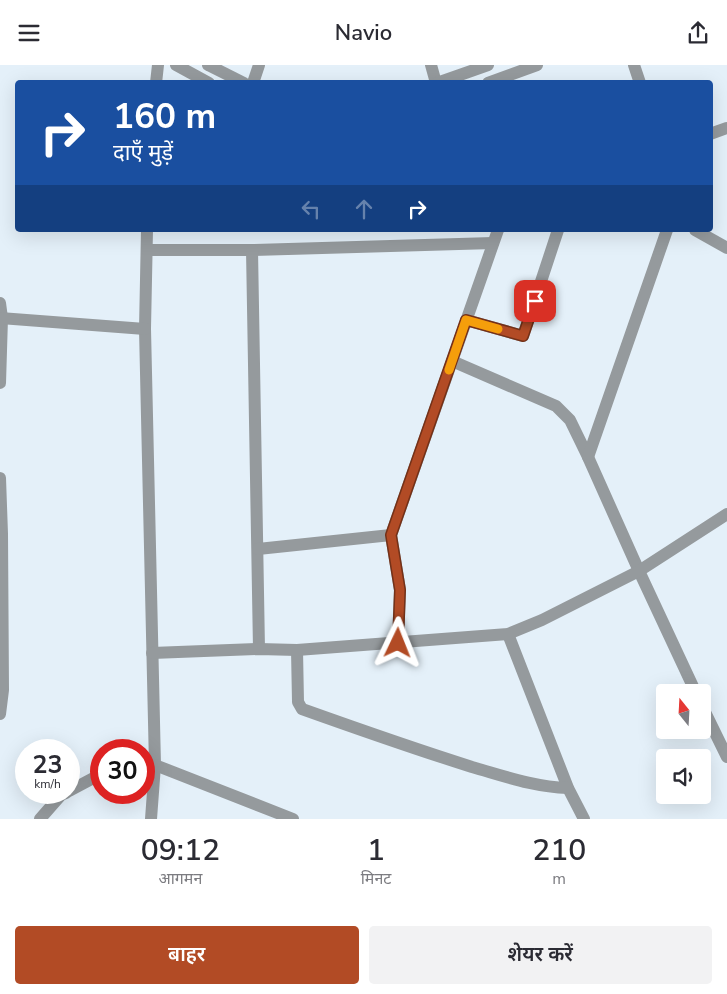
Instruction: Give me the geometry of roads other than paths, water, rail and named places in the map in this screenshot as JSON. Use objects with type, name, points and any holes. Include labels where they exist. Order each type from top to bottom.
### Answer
[{"type":"street","points":[[156,80],[158,65]]},
{"type":"street","points":[[176,65],[204,80]]},
{"type":"street","points":[[208,65],[238,80]]},
{"type":"street","points":[[254,80],[259,65]]},
{"type":"street","points":[[431,65],[436,80]]},
{"type":"street","points":[[454,80],[471,77],[488,65]]},
{"type":"street","points":[[494,80],[515,69],[537,65]]},
{"type":"street","points":[[634,65],[639,80]]},
{"type":"street","points":[[713,133],[727,128]]},
{"type":"street","points":[[147,232],[144,329],[152,653],[151,739]]},
{"type":"street","points":[[398,643],[400,590],[391,535],[497,232]]},
{"type":"street","points":[[466,320],[523,336],[557,232]]},
{"type":"street","points":[[588,457],[666,232]]},
{"type":"street","points":[[699,232],[727,248]]},
{"type":"street","points":[[147,250],[252,250],[493,243]]},
{"type":"street","points":[[252,250],[259,649]]},
{"type":"street","points":[[0,303],[0,383]]},
{"type":"street","points":[[1,318],[144,329]]},
{"type":"street","points":[[452,361],[556,406],[570,421],[692,684]]},
{"type":"street","points":[[0,478],[3,690],[0,714]]},
{"type":"street","points":[[152,653],[259,649],[297,650],[508,635],[639,571],[727,514]]},
{"type":"street","points":[[258,549],[391,535]]},
{"type":"street","points":[[508,635],[568,788],[584,819]]},
{"type":"street","points":[[297,650],[298,702],[302,709],[446,759],[527,783],[547,787],[568,788]]},
{"type":"street","points":[[711,724],[727,757]]},
{"type":"street","points":[[155,762],[293,819]]},
{"type":"street","points":[[40,819],[53,804]]},
{"type":"street","points":[[151,804],[151,819]]}]
